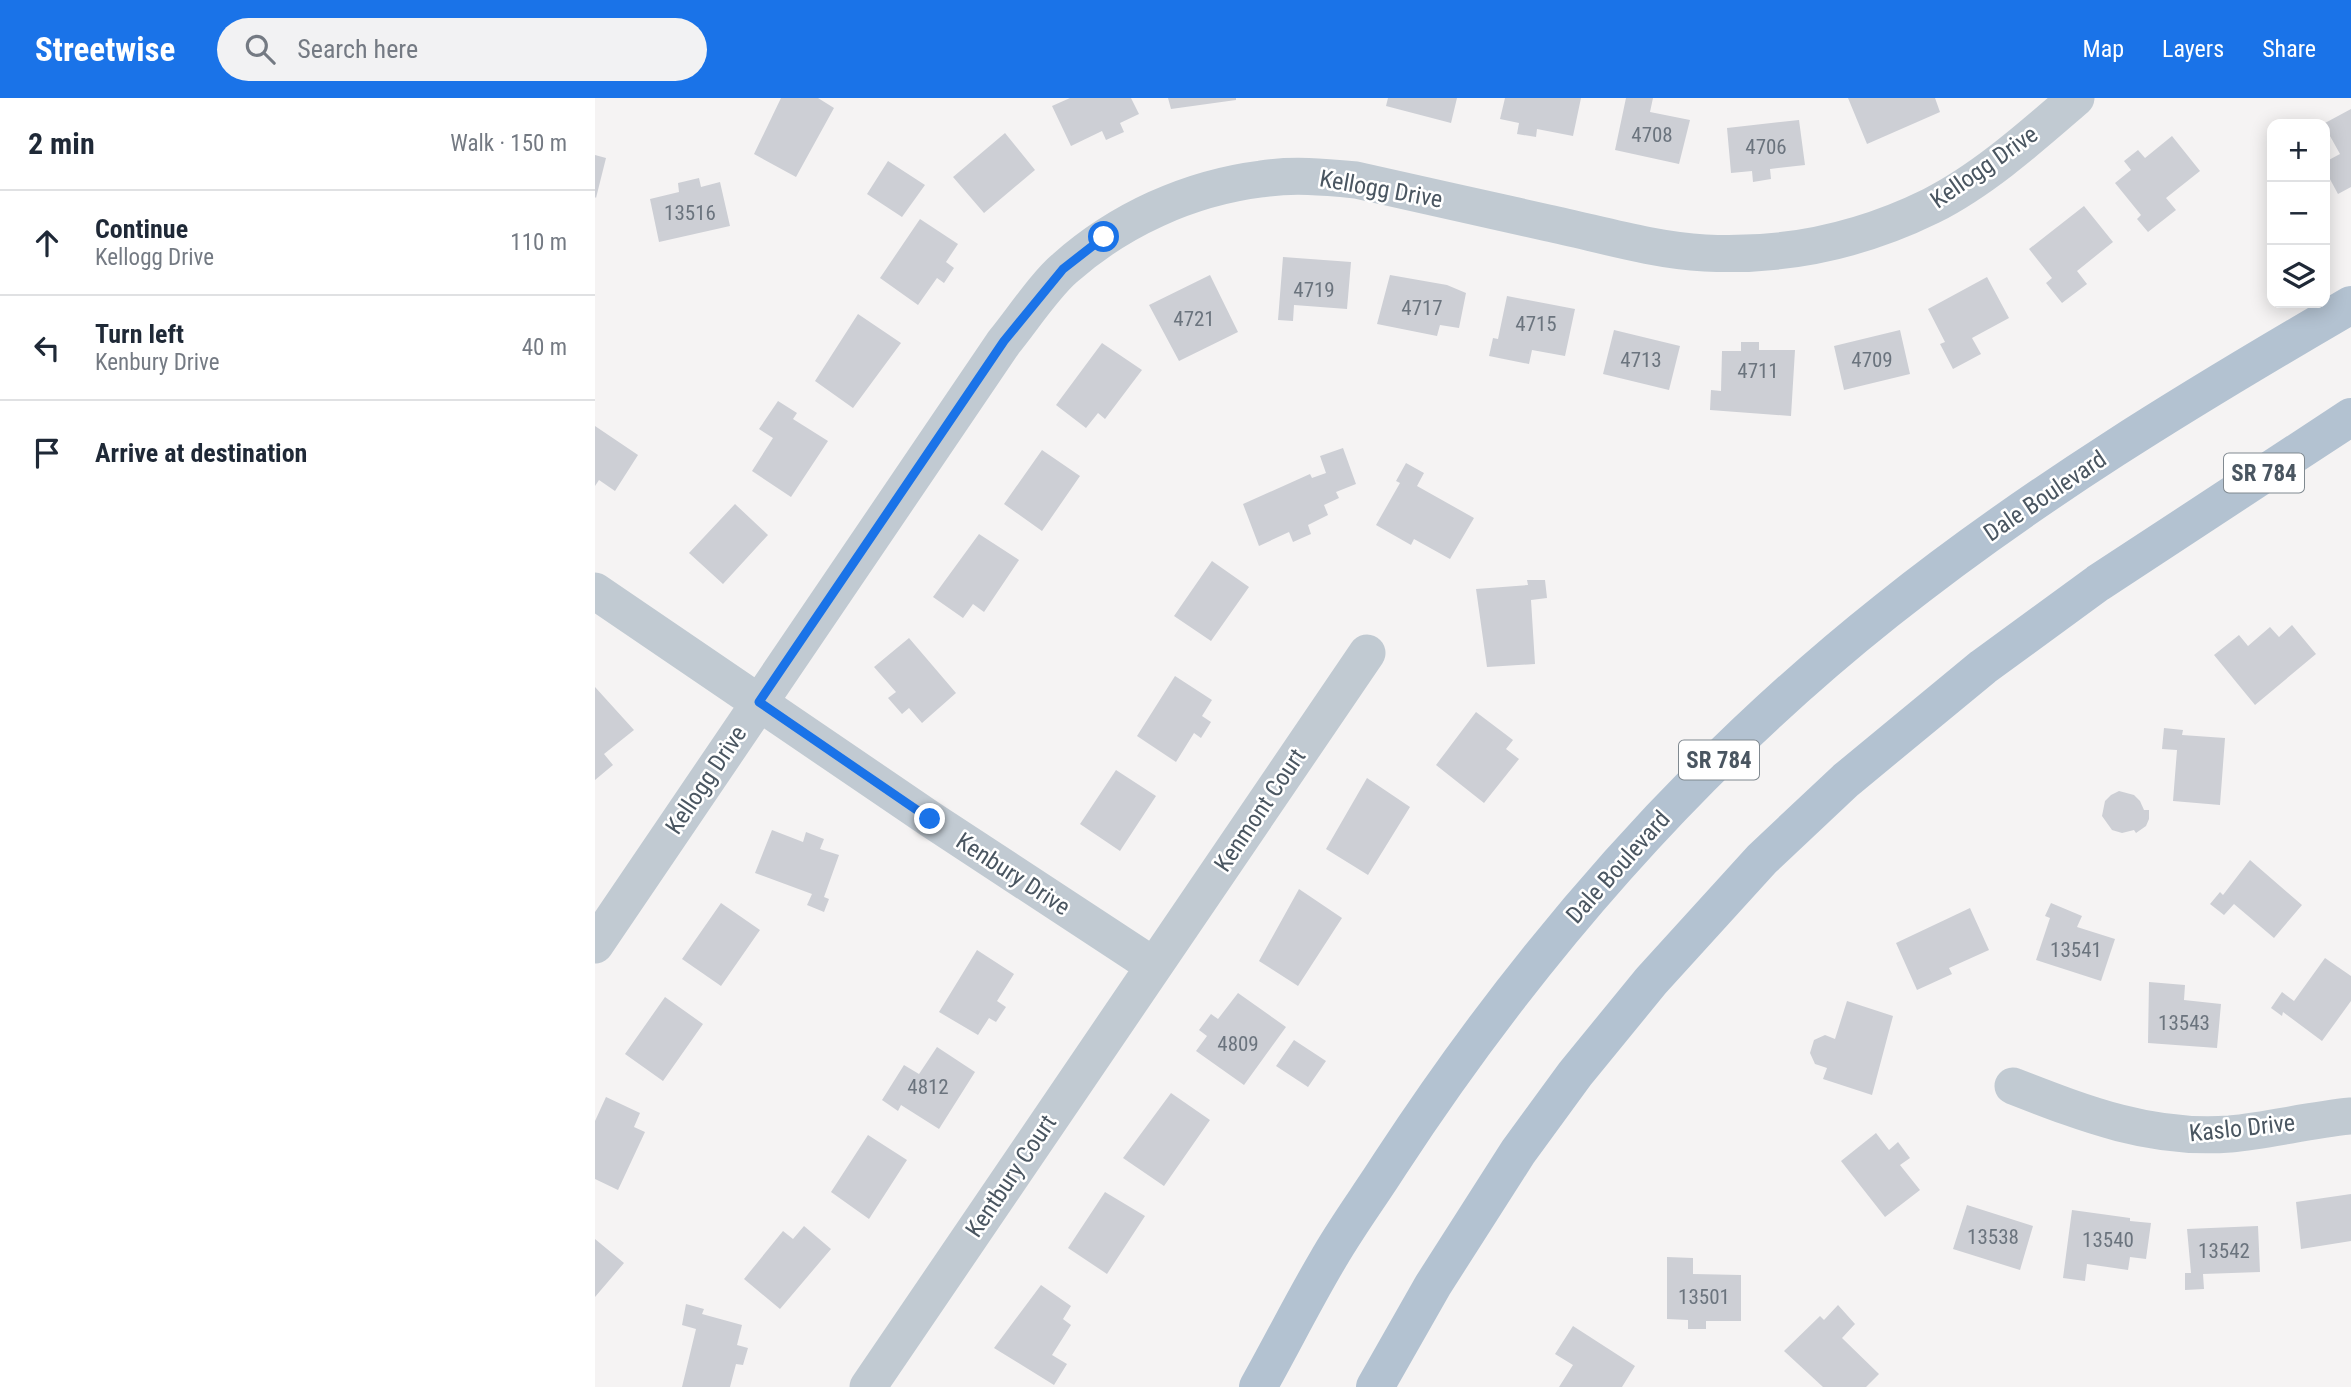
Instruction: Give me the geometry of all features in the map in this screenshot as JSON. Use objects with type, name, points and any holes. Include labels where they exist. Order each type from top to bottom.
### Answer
[{"type":"main road","name":"Dale Boulevard","points":[[1258,1387],[1327,1261],[1418,1121],[1532,965],[1573,914],[1673,805],[1777,704],[1884,612],[1973,545],[2087,466],[2226,377],[2351,305]]},
{"type":"main road","name":"SR 784","points":[[1375,1387],[1433,1285],[1511,1163],[1575,1074],[1651,981],[1762,859],[1846,780],[1983,667],[2098,583],[2351,417]]},
{"type":"street","name":"Kellogg Drive","points":[[595,945],[1004,341],[1063,269],[1104,237],[1160,206],[1210,189],[1261,178],[1314,176],[1356,180],[1642,244],[1703,253],[1765,253],[1812,247],[1868,233],[1932,205],[1972,181],[2075,98]]},
{"type":"street","name":"Kenbury Drive","points":[[595,591],[930,819],[1154,966]]},
{"type":"street","name":"Kenmont Court","points":[[1154,966],[1367,653]]},
{"type":"street","name":"Kentbury Court","points":[[868,1387],[1154,966]]},
{"type":"street","name":"Kaslo Drive","points":[[2013,1086],[2123,1126],[2176,1134],[2230,1133],[2351,1116]]},
{"type":"building","points":[[781,98],[818,98],[834,108],[796,177],[754,154]]},
{"type":"building","points":[[1070,98],[1131,98],[1139,114],[1120,123],[1124,132],[1106,140],[1102,131],[1071,146],[1052,106]]},
{"type":"building","points":[[1168,98],[1236,98],[1236,100],[1171,109]]},
{"type":"building","points":[[1388,98],[1457,98],[1451,123],[1386,106]]},
{"type":"building","points":[[1505,98],[1581,98],[1573,136],[1537,129],[1536,137],[1517,134],[1519,123],[1500,119]]},
{"type":"building","points":[[1626,98],[1653,98],[1650,112],[1690,120],[1679,164],[1615,150]]},
{"type":"building","points":[[1848,98],[1935,98],[1940,112],[1867,144]]},
{"type":"building","points":[[2351,109],[2351,187],[2338,194],[2330,179],[2330,159],[2340,154],[2330,136],[2330,120]]},
{"type":"building","points":[[1799,120],[1805,165],[1770,169],[1771,179],[1753,182],[1752,171],[1731,173],[1727,128]]},
{"type":"building","points":[[1005,133],[1035,170],[984,213],[953,177]]},
{"type":"building","points":[[2172,136],[2200,171],[2166,198],[2176,210],[2148,232],[2137,219],[2141,215],[2115,183],[2131,170],[2124,161],[2138,150],[2145,158]]},
{"type":"building","points":[[595,155],[606,158],[596,198],[595,197]]},
{"type":"building","points":[[888,161],[925,185],[902,217],[867,194]]},
{"type":"building","points":[[699,178],[701,187],[720,182],[730,226],[659,242],[650,199],[679,192],[678,183]]},
{"type":"building","points":[[2084,206],[2113,242],[2077,271],[2087,284],[2062,303],[2046,283],[2052,278],[2029,249]]},
{"type":"building","points":[[920,219],[958,244],[946,262],[954,268],[944,283],[937,278],[918,305],[880,278]]},
{"type":"building","points":[[1283,257],[1351,262],[1347,309],[1294,305],[1293,321],[1278,320]]},
{"type":"building","points":[[1210,275],[1238,332],[1179,361],[1149,305]]},
{"type":"building","points":[[1390,275],[1447,285],[1466,293],[1459,328],[1440,325],[1437,336],[1377,324]]},
{"type":"building","points":[[1987,277],[2009,318],[1972,338],[1981,354],[1953,369],[1940,344],[1945,342],[1928,309]]},
{"type":"building","points":[[1507,296],[1575,309],[1565,356],[1532,350],[1529,364],[1489,356],[1493,338],[1498,339]]},
{"type":"building","points":[[858,314],[901,343],[853,408],[815,381]]},
{"type":"building","points":[[1614,330],[1680,346],[1669,390],[1603,374]]},
{"type":"building","points":[[1900,330],[1910,374],[1844,390],[1834,346]]},
{"type":"building","points":[[1741,342],[1759,342],[1759,350],[1795,350],[1791,416],[1710,410],[1711,390],[1721,391],[1722,351],[1741,351]]},
{"type":"building","points":[[1102,343],[1142,370],[1105,419],[1098,413],[1086,428],[1056,405]]},
{"type":"building","points":[[778,401],[797,413],[793,419],[828,441],[791,497],[752,471],[773,438],[759,429]]},
{"type":"building","points":[[595,426],[638,455],[615,491],[599,480],[595,486]]},
{"type":"building","points":[[1343,448],[1356,484],[1336,492],[1339,498],[1324,505],[1328,515],[1308,525],[1311,534],[1293,542],[1289,532],[1259,546],[1243,504],[1310,474],[1312,478],[1326,473],[1320,456]]},
{"type":"building","points":[[1042,450],[1080,476],[1042,531],[1004,504]]},
{"type":"building","points":[[1406,463],[1424,473],[1417,486],[1474,518],[1450,559],[1414,539],[1411,545],[1376,525],[1400,483],[1396,481]]},
{"type":"building","points":[[735,504],[768,535],[723,584],[689,553]]},
{"type":"building","points":[[979,534],[1019,560],[984,612],[973,604],[963,618],[933,597]]},
{"type":"building","points":[[1212,561],[1249,587],[1211,641],[1174,616]]},
{"type":"building","points":[[1527,580],[1545,580],[1547,598],[1531,600],[1535,664],[1487,667],[1476,589],[1528,585]]},
{"type":"building","points":[[2292,625],[2316,654],[2255,705],[2214,655],[2239,635],[2248,646],[2270,627],[2279,637]]},
{"type":"building","points":[[909,638],[956,693],[922,723],[909,708],[902,714],[888,698],[896,692],[874,667]]},
{"type":"building","points":[[1175,676],[1212,700],[1202,716],[1211,722],[1201,738],[1194,733],[1176,762],[1137,736]]},
{"type":"building","points":[[595,687],[634,730],[604,754],[613,765],[595,780]]},
{"type":"building","points":[[1476,712],[1513,740],[1506,749],[1519,759],[1484,803],[1436,765]]},
{"type":"building","points":[[2164,728],[2183,730],[2182,735],[2225,738],[2220,805],[2173,801],[2177,750],[2162,749]]},
{"type":"building","points":[[1116,770],[1156,796],[1120,851],[1080,824]]},
{"type":"building","points":[[1367,778],[1410,807],[1368,875],[1326,849]]},
{"type":"building","points":[[2119,791],[2134,795],[2144,810],[2149,810],[2146,826],[2136,833],[2134,830],[2122,833],[2112,830],[2102,816],[2105,801]]},
{"type":"building","points":[[772,830],[803,842],[806,832],[824,839],[820,849],[839,855],[824,897],[829,899],[824,912],[807,905],[812,894],[755,873]]},
{"type":"building","points":[[2250,860],[2302,905],[2274,938],[2234,904],[2224,915],[2210,904],[2220,892],[2223,895]]},
{"type":"building","points":[[1299,889],[1342,918],[1298,986],[1259,961]]},
{"type":"building","points":[[721,903],[760,930],[721,986],[682,959]]},
{"type":"building","points":[[2051,903],[2082,916],[2077,927],[2115,939],[2101,981],[2036,960],[2050,918],[2045,916]]},
{"type":"building","points":[[1970,908],[1989,950],[1949,968],[1952,974],[1917,990],[1896,943]]},
{"type":"building","points":[[977,950],[1014,974],[997,1001],[1006,1007],[996,1022],[989,1018],[978,1035],[939,1012]]},
{"type":"building","points":[[2325,958],[2351,976],[2351,1001],[2322,1041],[2283,1012],[2282,1016],[2271,1008],[2282,992],[2294,1001]]},
{"type":"building","points":[[2149,982],[2185,985],[2184,1000],[2221,1004],[2217,1048],[2148,1043]]},
{"type":"building","points":[[1238,993],[1286,1027],[1244,1085],[1196,1051],[1207,1036],[1199,1030],[1211,1014],[1218,1019]]},
{"type":"building","points":[[665,997],[703,1024],[663,1081],[625,1054]]},
{"type":"building","points":[[1847,1001],[1893,1016],[1872,1095],[1823,1079],[1827,1068],[1815,1064],[1810,1053],[1814,1040],[1825,1035],[1835,1039]]},
{"type":"building","points":[[1294,1040],[1326,1061],[1308,1087],[1276,1066]]},
{"type":"building","points":[[937,1047],[975,1072],[939,1129],[901,1105],[898,1111],[882,1100],[904,1065],[919,1074]]},
{"type":"building","points":[[1171,1093],[1210,1120],[1164,1186],[1123,1158]]},
{"type":"building","points":[[606,1097],[640,1113],[634,1127],[645,1132],[618,1190],[595,1179],[595,1121]]},
{"type":"building","points":[[1876,1133],[1889,1150],[1898,1142],[1910,1158],[1900,1165],[1920,1190],[1885,1217],[1841,1161]]},
{"type":"building","points":[[868,1135],[907,1160],[869,1219],[831,1192]]},
{"type":"building","points":[[1105,1192],[1145,1216],[1107,1274],[1068,1248]]},
{"type":"building","points":[[2351,1194],[2351,1241],[2301,1249],[2296,1202]]},
{"type":"building","points":[[1967,1205],[2033,1226],[2020,1270],[1953,1249]]},
{"type":"building","points":[[2072,1210],[2151,1223],[2146,1259],[2130,1257],[2128,1270],[2087,1264],[2085,1281],[2063,1278]]},
{"type":"building","points":[[804,1226],[831,1249],[780,1309],[744,1279],[783,1231],[793,1239]]},
{"type":"building","points":[[2258,1226],[2260,1272],[2203,1274],[2204,1289],[2185,1290],[2185,1273],[2191,1273],[2187,1229]]},
{"type":"building","points":[[595,1239],[624,1263],[595,1297]]},
{"type":"building","points":[[1667,1257],[1693,1258],[1693,1274],[1741,1275],[1741,1321],[1706,1321],[1706,1329],[1688,1329],[1688,1320],[1667,1319]]},
{"type":"building","points":[[1041,1285],[1071,1306],[1063,1319],[1071,1325],[1052,1355],[1067,1364],[1054,1385],[994,1348]]},
{"type":"building","points":[[686,1304],[704,1309],[702,1314],[742,1325],[737,1345],[748,1348],[743,1365],[736,1364],[730,1387],[682,1387],[696,1329],[682,1325]]},
{"type":"building","points":[[1838,1305],[1855,1324],[1842,1338],[1879,1374],[1866,1387],[1823,1387],[1784,1351],[1820,1316],[1824,1320]]},
{"type":"building","points":[[1573,1326],[1635,1366],[1622,1387],[1559,1387],[1573,1365],[1555,1354]]},
{"type":"route","points":[[930,819],[759,702],[1004,341],[1063,269],[1104,237]]}]
